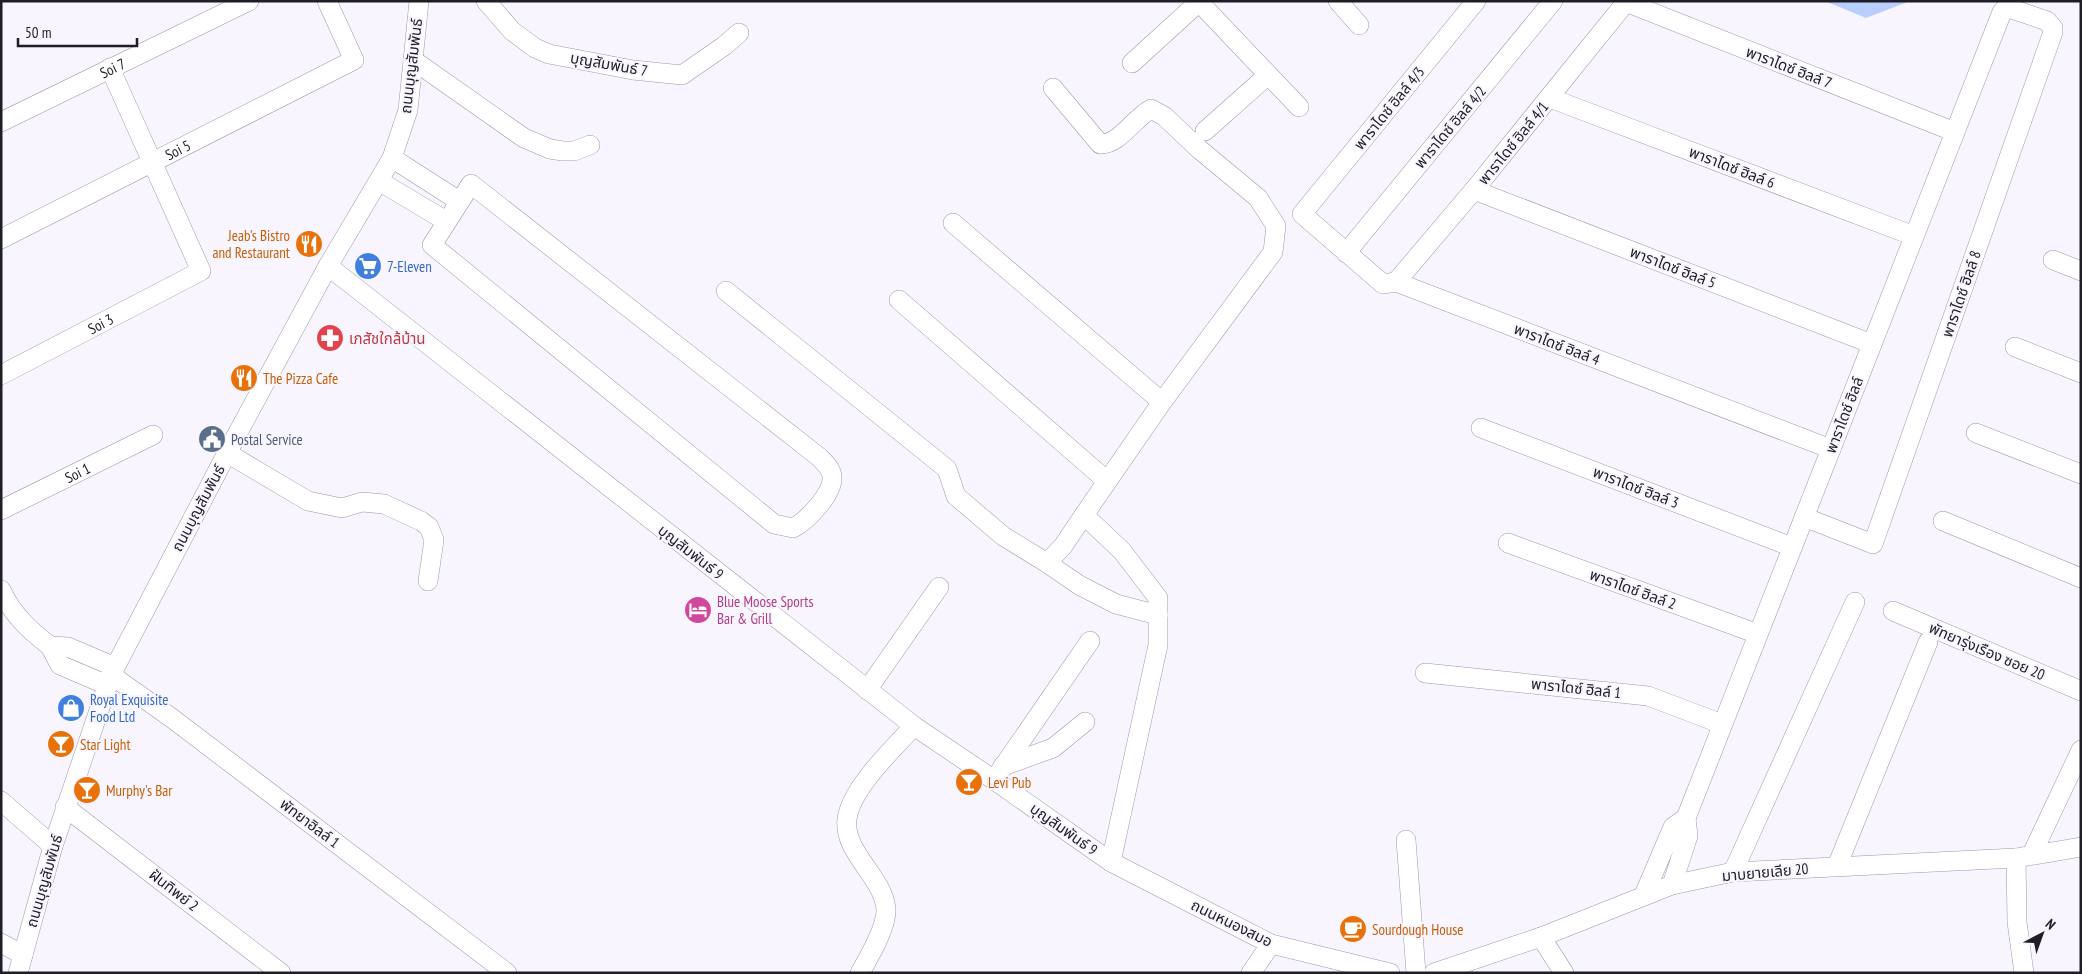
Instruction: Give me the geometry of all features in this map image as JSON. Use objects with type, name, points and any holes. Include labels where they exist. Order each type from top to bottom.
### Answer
[{"type":"street","name":"Soi 7","points":[[1,122],[249,1]]},
{"type":"street","name":"Soi 5","points":[[1,239],[354,60],[327,1]]},
{"type":"street","name":"ถนนบุญสัมพันธ์","points":[[21,964],[53,846],[111,676],[227,453],[328,266],[392,158],[408,110],[419,1]]},
{"type":"street","name":"บุญสัมพันธ์ 7","points":[[486,1],[512,31],[535,48],[549,54],[633,70],[682,75],[724,46],[739,33]]},
{"type":"street","points":[[1338,1],[1360,25]]},
{"type":"street","name":"พาราไดซ์ ฮิลล์ 4/3","points":[[1302,214],[1476,1]]},
{"type":"street","name":"พาราไดซ์ ฮิลล์ 4/2","points":[[1346,252],[1553,1]]},
{"type":"street","points":[[1132,63],[1199,2],[1299,107]]},
{"type":"street","name":"พาราไดซ์ ฮิลล์ 4/1","points":[[1396,282],[1550,98],[1625,2]]},
{"type":"street","name":"พาราไดซ์ ฮิลล์ 7","points":[[1625,2],[1955,132]]},
{"type":"street","name":"พาราไดซ์ ฮิลล์ 8","points":[[1804,517],[1873,544],[2053,32],[2053,28],[2047,21],[2009,8],[2002,12]]},
{"type":"street","name":"พาราไดซ์ ฮิลล์","points":[[1672,886],[1688,836],[1686,818],[2002,12]]},
{"type":"street","points":[[413,60],[524,138],[550,149],[563,151],[574,151],[590,145]]},
{"type":"street","points":[[110,68],[152,161]]},
{"type":"street","points":[[1205,131],[1268,74]]},
{"type":"street","points":[[1047,563],[1063,546],[1162,402],[1273,252],[1276,226],[1258,198],[1199,149],[1164,116],[1151,109],[1140,115],[1114,142],[1107,145],[1100,144],[1053,88]]},
{"type":"street","name":"พาราไดซ์ ฮิลล์ 6","points":[[1550,98],[1914,236]]},
{"type":"street","points":[[392,158],[458,201]]},
{"type":"street","name":"Soi 3","points":[[1,375],[201,271],[152,161]]},
{"type":"street","points":[[379,181],[446,221]]},
{"type":"street","points":[[471,184],[819,457],[830,469],[833,477],[830,489],[813,512],[793,528],[774,524],[756,510],[432,245],[446,221],[471,184]]},
{"type":"street","name":"พาราไดซ์ ฮิลล์ 5","points":[[1474,190],[1872,344]]},
{"type":"street","name":"พาราไดซ์ ฮิลล์ 4","points":[[1302,214],[1383,284],[1396,282],[1830,450]]},
{"type":"street","points":[[954,223],[1162,402]]},
{"type":"street","points":[[2052,260],[2081,271]]},
{"type":"street","name":"บุญสัมพันธ์ 9","points":[[328,266],[914,726],[999,773],[1111,862]]},
{"type":"street","points":[[726,291],[947,469],[956,496],[1004,536],[1079,585],[1116,604],[1158,615]]},
{"type":"street","points":[[899,300],[1107,481]]},
{"type":"street","points":[[2015,347],[2081,372]]},
{"type":"street","name":"พาราไดซ์ ฮิลล์ 3","points":[[1481,428],[1792,547]]},
{"type":"street","name":"Soi 1","points":[[1,510],[153,434]]},
{"type":"street","points":[[1976,434],[2081,474]]},
{"type":"street","points":[[227,453],[308,501],[342,508],[362,502],[384,504],[422,521],[429,527],[434,540],[428,581]]},
{"type":"street","points":[[1084,515],[1122,551],[1158,598],[1158,645],[1111,862]]},
{"type":"street","points":[[1943,521],[2081,578]]},
{"type":"street","name":"พาราไดซ์ ฮิลล์ 2","points":[[1508,543],[1758,634]]},
{"type":"street","points":[[867,690],[939,587]]},
{"type":"street","name":"พัทยาฮิลล์ 1","points":[[1,590],[13,611],[29,629],[50,646],[60,665],[111,676],[173,719],[507,973]]},
{"type":"street","points":[[1733,872],[1855,602]]},
{"type":"street","name":"พัทยารุ่งเรือง ซอย 20","points":[[1893,612],[2081,690]]},
{"type":"street","points":[[999,773],[1090,641]]},
{"type":"street","points":[[1837,866],[1928,642]]},
{"type":"street","name":"พาราไดซ์ ฮิลล์ 1","points":[[1425,673],[1648,696],[1722,724]]},
{"type":"street","points":[[999,773],[1053,748],[1085,722]]},
{"type":"street","points":[[860,973],[879,939],[886,910],[877,884],[853,848],[847,832],[847,818],[860,788],[914,726]]},
{"type":"street","points":[[2024,973],[2017,922],[2024,856],[2081,750]]},
{"type":"street","points":[[1,801],[53,846]]},
{"type":"street","name":"ฝันทิพย์ 2","points":[[66,807],[281,973]]},
{"type":"street","name":"พาราไดซ์ ฮิลล์","points":[[1644,896],[1673,827],[1686,818]]},
{"type":"street","points":[[1406,840],[1416,973]]},
{"type":"street","name":"มาบยายเลีย 20","points":[[1434,973],[1541,937],[1672,886],[1733,872],[2024,856],[2081,847]]},
{"type":"street","name":"ถนนหนองสมอ","points":[[1111,862],[1271,944],[1390,973]]},
{"type":"street","points":[[1541,937],[1564,973]]},
{"type":"street","points":[[1,943],[21,964]]},
{"type":"street","points":[[1252,973],[1271,944]]},
{"type":"water","points":[[1825,1],[1910,1],[1866,18]]},
{"type":"place","name":"Jeab's Bistro and Restaurant","points":[[309,244]]},
{"type":"place","name":"7-Eleven","points":[[368,266]]},
{"type":"place","name":"เภสัชใกล้บ้าน","points":[[330,338]]},
{"type":"place","name":"The Pizza Cafe","points":[[244,378]]},
{"type":"place","name":"Postal Service","points":[[212,439]]},
{"type":"place","name":"Blue Moose Sports Bar & Grill","points":[[698,610]]},
{"type":"place","name":"Royal Exquisite Food Ltd","points":[[71,708]]},
{"type":"place","name":"Star Light","points":[[61,744]]},
{"type":"place","name":"Levi Pub","points":[[969,782]]},
{"type":"place","name":"Murphy's Bar","points":[[87,790]]},
{"type":"place","name":"Sourdough House","points":[[1353,929]]}]
